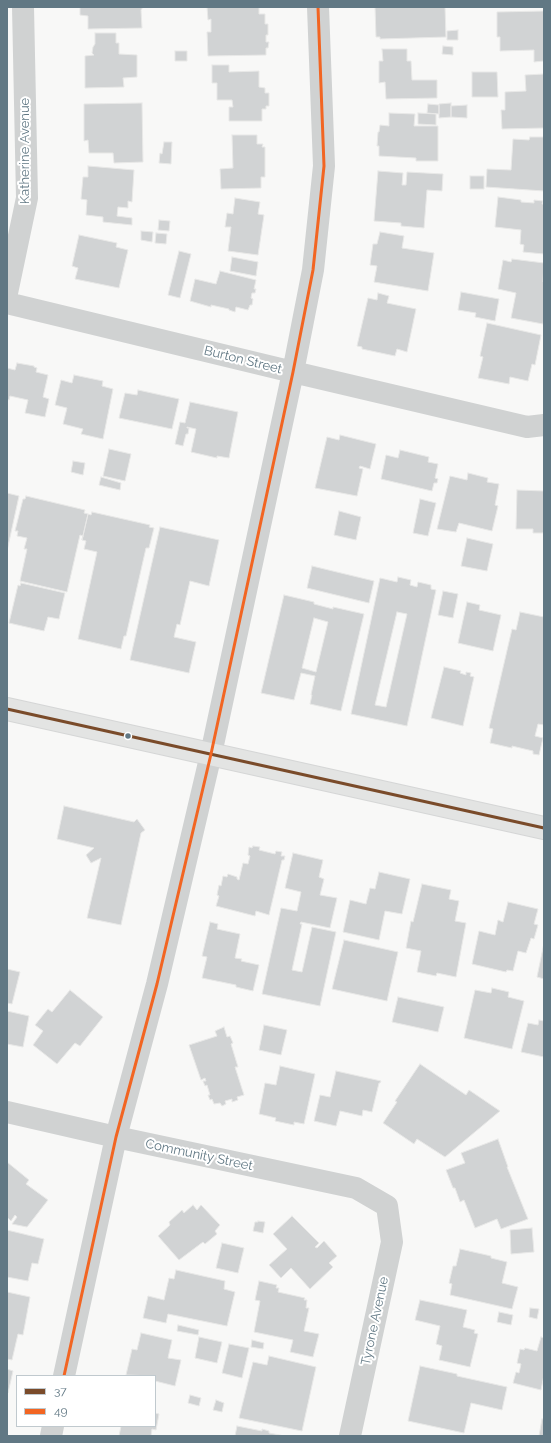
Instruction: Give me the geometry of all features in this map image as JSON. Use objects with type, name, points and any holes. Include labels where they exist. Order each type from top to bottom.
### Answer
[{"type":"main road","points":[[7,709],[544,828]]},
{"type":"street","name":"Katherine Avenue","points":[[7,293],[27,198],[23,7]]},
{"type":"street","points":[[64,1375],[116,1138],[157,984],[211,754],[293,372],[313,270],[324,166],[318,7]]},
{"type":"street","name":"Burton Street","points":[[7,302],[293,372],[536,426]]},
{"type":"street","name":"Community Street","points":[[7,1112],[116,1138],[356,1188],[387,1206]]},
{"type":"street","name":"Tyrone Avenue","points":[[350,1436],[392,1242],[387,1206]]},
{"type":"building","points":[[80,7],[143,7],[141,10],[142,28],[88,29],[88,16],[80,15]]},
{"type":"building","points":[[207,7],[259,7],[259,14],[265,14],[265,24],[268,24],[268,35],[266,35],[266,42],[269,42],[268,48],[266,48],[266,55],[208,56],[207,32],[211,32],[211,19],[208,20]]},
{"type":"building","points":[[375,7],[445,7],[446,37],[380,39],[380,37],[376,37]]},
{"type":"building","points":[[544,11],[544,61],[534,62],[534,50],[500,51],[500,37],[497,37],[497,12]]},
{"type":"building","points":[[458,30],[458,40],[447,40],[447,31]]},
{"type":"building","points":[[95,33],[116,33],[116,43],[119,43],[119,54],[137,55],[137,77],[123,78],[124,87],[85,88],[85,56],[94,55],[92,53],[95,44]]},
{"type":"building","points":[[443,46],[453,47],[453,55],[442,54]]},
{"type":"building","points":[[382,49],[407,49],[407,61],[411,61],[412,80],[437,80],[437,98],[386,99],[385,82],[379,83],[379,61],[383,61]]},
{"type":"building","points":[[175,51],[187,51],[187,61],[175,61]]},
{"type":"building","points":[[212,65],[229,65],[229,72],[259,71],[259,87],[265,88],[265,93],[269,93],[269,106],[266,106],[266,109],[262,109],[262,121],[229,121],[229,107],[233,107],[232,100],[217,100],[217,83],[212,83]]},
{"type":"building","points":[[472,72],[497,72],[498,97],[472,97]]},
{"type":"building","points":[[544,74],[544,128],[502,129],[501,110],[505,110],[505,92],[526,91],[525,75]]},
{"type":"building","points":[[142,103],[143,162],[114,163],[113,153],[89,153],[88,140],[84,141],[84,104]]},
{"type":"building","points":[[451,103],[451,117],[439,118],[439,104]]},
{"type":"building","points":[[428,104],[439,105],[439,114],[427,113]]},
{"type":"building","points":[[467,105],[467,118],[451,117],[451,106]]},
{"type":"building","points":[[389,113],[415,114],[414,126],[438,126],[438,161],[416,161],[416,158],[379,156],[379,146],[377,146],[378,132],[380,125],[389,126]]},
{"type":"building","points":[[418,113],[436,114],[436,125],[418,124]]},
{"type":"building","points":[[232,135],[257,135],[257,144],[263,144],[262,147],[265,147],[265,177],[261,177],[261,188],[221,189],[220,169],[233,168]]},
{"type":"building","points":[[530,137],[544,137],[544,191],[486,187],[487,169],[511,170],[513,139],[529,140]]},
{"type":"building","points":[[164,142],[172,142],[171,164],[159,163],[160,153],[162,154]]},
{"type":"building","points":[[88,166],[134,170],[132,202],[128,201],[128,208],[118,207],[117,216],[132,218],[132,225],[103,222],[103,217],[86,215],[87,200],[81,199],[83,177],[88,177]]},
{"type":"building","points":[[378,171],[403,173],[402,185],[406,185],[407,172],[443,174],[442,191],[427,190],[424,228],[401,226],[401,223],[374,221]]},
{"type":"building","points":[[470,176],[484,176],[484,189],[470,189]]},
{"type":"building","points":[[498,197],[521,200],[521,202],[534,203],[534,200],[543,201],[544,254],[523,252],[524,245],[520,244],[521,230],[495,227]]},
{"type":"building","points":[[235,198],[260,202],[258,214],[264,215],[258,255],[228,251],[231,227],[225,227],[227,213],[233,214]]},
{"type":"building","points":[[159,220],[170,221],[169,231],[158,230]]},
{"type":"building","points":[[141,231],[153,232],[152,242],[141,240]]},
{"type":"building","points":[[380,232],[404,236],[402,248],[434,253],[428,291],[374,282],[377,266],[370,265],[373,244],[377,244]]},
{"type":"building","points":[[156,233],[167,234],[166,244],[155,243]]},
{"type":"building","points":[[79,235],[117,243],[116,247],[128,250],[119,288],[75,279],[78,268],[72,266]]},
{"type":"building","points":[[179,251],[191,254],[180,298],[168,295]]},
{"type":"building","points":[[232,257],[258,262],[256,276],[230,271]]},
{"type":"building","points":[[512,259],[544,263],[543,324],[511,318],[516,293],[498,289],[503,260],[511,262]]},
{"type":"building","points":[[220,271],[256,280],[254,289],[256,289],[255,293],[252,293],[251,298],[253,299],[252,305],[250,305],[248,310],[236,307],[235,312],[229,309],[211,305],[211,307],[190,301],[195,279],[216,284]]},
{"type":"building","points":[[461,292],[499,299],[495,321],[475,317],[476,313],[458,310]]},
{"type":"building","points":[[378,293],[389,296],[387,303],[416,309],[407,352],[397,349],[395,356],[362,349],[362,347],[357,346],[368,298],[377,300]]},
{"type":"building","points":[[487,323],[541,335],[535,365],[532,364],[528,381],[510,377],[509,384],[478,378],[483,357],[480,356]]},
{"type":"building","points":[[17,363],[34,366],[37,368],[36,372],[48,375],[43,397],[49,399],[45,417],[25,413],[28,400],[10,396],[9,400],[7,399],[7,368],[15,370]]},
{"type":"building","points":[[74,375],[103,381],[102,386],[113,389],[103,439],[81,434],[83,429],[63,424],[67,408],[55,405],[61,380],[72,383]]},
{"type":"building","points":[[138,390],[179,399],[172,429],[119,418],[125,393],[137,395]]},
{"type":"building","points":[[190,402],[238,412],[229,458],[217,456],[217,458],[191,452],[196,429],[187,427],[189,428],[188,434],[186,434],[183,446],[175,444],[180,422],[185,423]]},
{"type":"building","points":[[340,435],[376,444],[370,469],[360,466],[359,468],[363,469],[357,496],[315,488],[327,437],[339,440]]},
{"type":"building","points":[[109,449],[131,454],[125,481],[103,476]]},
{"type":"building","points":[[400,450],[429,457],[428,462],[438,464],[435,478],[438,479],[437,483],[434,483],[432,491],[381,479],[386,455],[398,458]]},
{"type":"building","points":[[73,461],[85,463],[83,475],[71,472]]},
{"type":"building","points":[[468,473],[488,478],[487,482],[499,484],[495,505],[498,506],[492,531],[459,523],[456,532],[437,529],[450,476],[467,480]]},
{"type":"building","points":[[101,477],[121,483],[120,490],[99,485]]},
{"type":"building","points":[[517,490],[544,491],[543,533],[533,533],[533,529],[516,529]]},
{"type":"building","points":[[7,493],[19,496],[7,551]]},
{"type":"building","points":[[26,496],[85,510],[84,513],[88,514],[83,536],[80,535],[67,592],[20,581],[27,549],[24,549],[27,538],[17,536],[18,531],[15,531],[23,499],[25,499]]},
{"type":"building","points":[[420,499],[436,503],[428,536],[413,533]]},
{"type":"building","points":[[339,511],[361,517],[356,540],[334,535]]},
{"type":"building","points":[[92,512],[150,525],[149,527],[154,528],[149,548],[146,548],[126,636],[124,636],[121,649],[78,639],[97,552],[84,549],[86,541],[82,540],[88,514],[91,515]]},
{"type":"building","points":[[160,527],[219,540],[209,586],[190,581],[180,625],[177,624],[174,637],[196,642],[189,673],[130,660]]},
{"type":"building","points":[[467,538],[493,544],[487,571],[461,566]]},
{"type":"building","points":[[312,566],[374,581],[369,603],[307,588]]},
{"type":"building","points":[[398,577],[411,580],[410,585],[417,587],[418,582],[431,585],[431,589],[436,590],[407,726],[351,714],[380,578],[397,582]],"holes":[[[397,612],[407,614],[386,707],[375,705]]]},
{"type":"building","points":[[21,583],[65,593],[59,619],[48,617],[44,631],[9,623],[18,585],[20,586]]},
{"type":"building","points":[[443,591],[458,594],[453,618],[438,615]]},
{"type":"building","points":[[284,595],[314,602],[314,604],[333,609],[333,607],[364,614],[341,711],[310,704],[315,676],[301,673],[294,700],[261,693]],"holes":[[[314,618],[328,622],[316,672],[302,668]]]},
{"type":"building","points":[[467,602],[480,605],[479,610],[501,615],[493,651],[458,643]]},
{"type":"building","points":[[520,612],[544,617],[544,725],[538,724],[535,736],[543,738],[539,755],[533,754],[533,751],[490,743],[493,729],[489,728],[512,629],[516,630]]},
{"type":"building","points":[[444,667],[461,671],[460,673],[466,675],[466,672],[471,673],[470,676],[474,677],[463,726],[431,718]]},
{"type":"building","points":[[64,806],[134,822],[137,819],[145,830],[141,833],[121,925],[87,918],[101,858],[91,863],[86,855],[94,848],[57,839]]},
{"type":"building","points":[[253,846],[260,847],[259,850],[275,854],[276,851],[282,852],[281,856],[285,856],[284,860],[282,860],[269,915],[256,911],[255,916],[216,906],[219,896],[217,895],[219,885],[221,886],[223,876],[227,877],[228,874],[237,877],[239,880],[243,863],[248,864],[250,856],[248,855],[249,847],[252,848]]},
{"type":"building","points":[[293,853],[323,860],[319,877],[324,879],[320,895],[337,898],[330,928],[301,922],[300,924],[302,924],[292,970],[302,972],[312,927],[336,932],[320,1006],[262,994],[281,908],[297,911],[301,892],[285,888]]},
{"type":"building","points":[[379,872],[410,879],[402,914],[385,911],[379,940],[343,932],[350,900],[366,904],[370,888],[375,889]]},
{"type":"building","points":[[422,884],[451,890],[449,899],[459,901],[455,921],[466,923],[456,977],[437,973],[436,976],[417,972],[421,951],[406,948],[411,921],[413,922]]},
{"type":"building","points":[[508,902],[538,909],[534,924],[538,925],[534,939],[531,938],[526,953],[518,951],[513,971],[507,970],[506,972],[472,964],[479,931],[495,935],[498,920],[503,922]]},
{"type":"building","points":[[210,922],[218,924],[217,929],[240,934],[235,958],[259,965],[253,991],[236,987],[236,985],[202,978],[207,957],[202,956]]},
{"type":"building","points":[[344,940],[398,952],[387,1001],[332,989]]},
{"type":"building","points":[[544,943],[544,979],[537,977]]},
{"type":"building","points":[[7,969],[20,972],[12,1004],[7,1003]]},
{"type":"building","points":[[492,988],[509,992],[508,997],[524,1001],[512,1049],[464,1038],[475,990],[491,993]]},
{"type":"building","points":[[70,990],[103,1017],[80,1046],[75,1043],[57,1064],[33,1045],[43,1031],[35,1025],[48,1009],[52,1012]]},
{"type":"building","points":[[398,997],[444,1007],[438,1032],[392,1022]]},
{"type":"building","points":[[7,1011],[29,1016],[23,1047],[7,1044]]},
{"type":"building","points":[[539,1020],[544,1021],[544,1057],[521,1052],[528,1023],[538,1025]]},
{"type":"building","points":[[264,1025],[287,1030],[281,1055],[259,1050]]},
{"type":"building","points":[[224,1027],[227,1037],[230,1036],[233,1043],[231,1044],[238,1067],[235,1067],[244,1095],[237,1097],[238,1100],[232,1102],[232,1099],[225,1101],[226,1104],[222,1106],[220,1103],[214,1104],[212,1099],[210,1100],[207,1085],[205,1086],[203,1081],[206,1081],[205,1078],[201,1080],[189,1045],[217,1036],[215,1031]]},
{"type":"building","points":[[420,1064],[466,1095],[469,1090],[500,1111],[445,1157],[417,1139],[414,1144],[383,1123],[397,1102],[395,1101]]},
{"type":"building","points":[[280,1066],[315,1074],[304,1124],[294,1122],[294,1125],[275,1121],[276,1118],[259,1114],[265,1083],[276,1085]]},
{"type":"building","points":[[336,1071],[381,1081],[379,1083],[372,1112],[363,1110],[362,1116],[340,1111],[336,1126],[314,1121],[320,1095],[330,1097]]},
{"type":"building","points":[[498,1139],[507,1167],[528,1219],[501,1229],[497,1219],[475,1228],[464,1200],[460,1202],[446,1170],[465,1163],[461,1153]]},
{"type":"building","points":[[7,1162],[29,1180],[26,1184],[48,1200],[27,1227],[12,1224],[17,1217],[15,1215],[11,1221],[7,1217]]},
{"type":"building","points":[[193,1205],[197,1210],[201,1205],[220,1225],[215,1231],[217,1234],[205,1244],[203,1242],[179,1260],[158,1236],[170,1225],[169,1222],[182,1210],[184,1213]]},
{"type":"building","points":[[292,1216],[319,1243],[315,1247],[317,1248],[324,1241],[337,1256],[329,1263],[333,1267],[310,1289],[291,1268],[281,1278],[269,1265],[287,1249],[273,1234]]},
{"type":"building","points":[[255,1222],[265,1222],[263,1233],[253,1231]]},
{"type":"building","points":[[532,1228],[534,1252],[511,1254],[510,1230]]},
{"type":"building","points":[[7,1230],[44,1239],[38,1264],[32,1263],[28,1281],[7,1277]]},
{"type":"building","points":[[222,1243],[244,1248],[238,1273],[216,1268]]},
{"type":"building","points":[[460,1249],[491,1256],[491,1258],[507,1262],[502,1283],[518,1287],[512,1309],[450,1295],[452,1284],[449,1283],[453,1266],[456,1266]]},
{"type":"building","points":[[176,1270],[225,1281],[224,1289],[235,1292],[227,1326],[168,1314],[166,1323],[143,1318],[148,1296],[164,1300],[169,1278],[174,1279]]},
{"type":"building","points":[[259,1281],[277,1285],[276,1288],[279,1288],[278,1292],[305,1298],[304,1300],[307,1300],[306,1308],[309,1308],[304,1331],[319,1334],[313,1357],[290,1352],[293,1340],[254,1332],[260,1301],[255,1300]]},
{"type":"building","points":[[7,1292],[30,1297],[23,1335],[18,1334],[12,1360],[7,1359]]},
{"type":"building","points":[[420,1300],[467,1310],[463,1327],[475,1330],[474,1333],[478,1334],[470,1367],[439,1360],[442,1346],[436,1344],[440,1326],[415,1320]]},
{"type":"building","points":[[530,1308],[539,1309],[537,1319],[529,1317]]},
{"type":"building","points":[[499,1312],[513,1315],[511,1325],[497,1322]]},
{"type":"building","points":[[178,1325],[199,1330],[198,1335],[177,1331]]},
{"type":"building","points":[[141,1333],[172,1340],[168,1358],[181,1360],[175,1386],[156,1381],[156,1375],[126,1375],[132,1349],[137,1350]]},
{"type":"building","points":[[199,1337],[222,1342],[217,1363],[195,1358]]},
{"type":"building","points":[[541,1337],[544,1338],[544,1375],[541,1390],[513,1383],[516,1372],[519,1373],[521,1364],[517,1363],[520,1349],[524,1350],[525,1348],[537,1351]]},
{"type":"building","points":[[252,1340],[264,1343],[263,1349],[251,1347]]},
{"type":"building","points":[[229,1344],[249,1348],[242,1378],[222,1373]]},
{"type":"building","points":[[269,1356],[316,1367],[302,1431],[239,1418],[253,1362],[267,1365]]},
{"type":"building","points":[[420,1366],[507,1387],[502,1410],[471,1403],[464,1433],[408,1421]]},
{"type":"building","points":[[7,1369],[13,1371],[8,1393],[7,1392]]},
{"type":"building","points":[[190,1395],[201,1398],[199,1406],[188,1403]]},
{"type":"building","points":[[216,1400],[224,1403],[222,1412],[213,1410]]},
{"type":"building","points":[[156,1413],[159,1414],[156,1430],[152,1429],[151,1436],[119,1436],[121,1427],[156,1427]]},
{"type":"building","points":[[542,1419],[544,1419],[544,1436],[539,1436]]},
{"type":"building","points":[[237,1426],[262,1431],[262,1429],[269,1431],[269,1433],[285,1436],[235,1436]]},
{"type":"transit line","name":"49","points":[[64,1375],[116,1137],[157,984],[211,754],[293,372],[313,270],[324,166],[318,7]]},
{"type":"transit line","name":"37","points":[[7,709],[544,828]]}]
